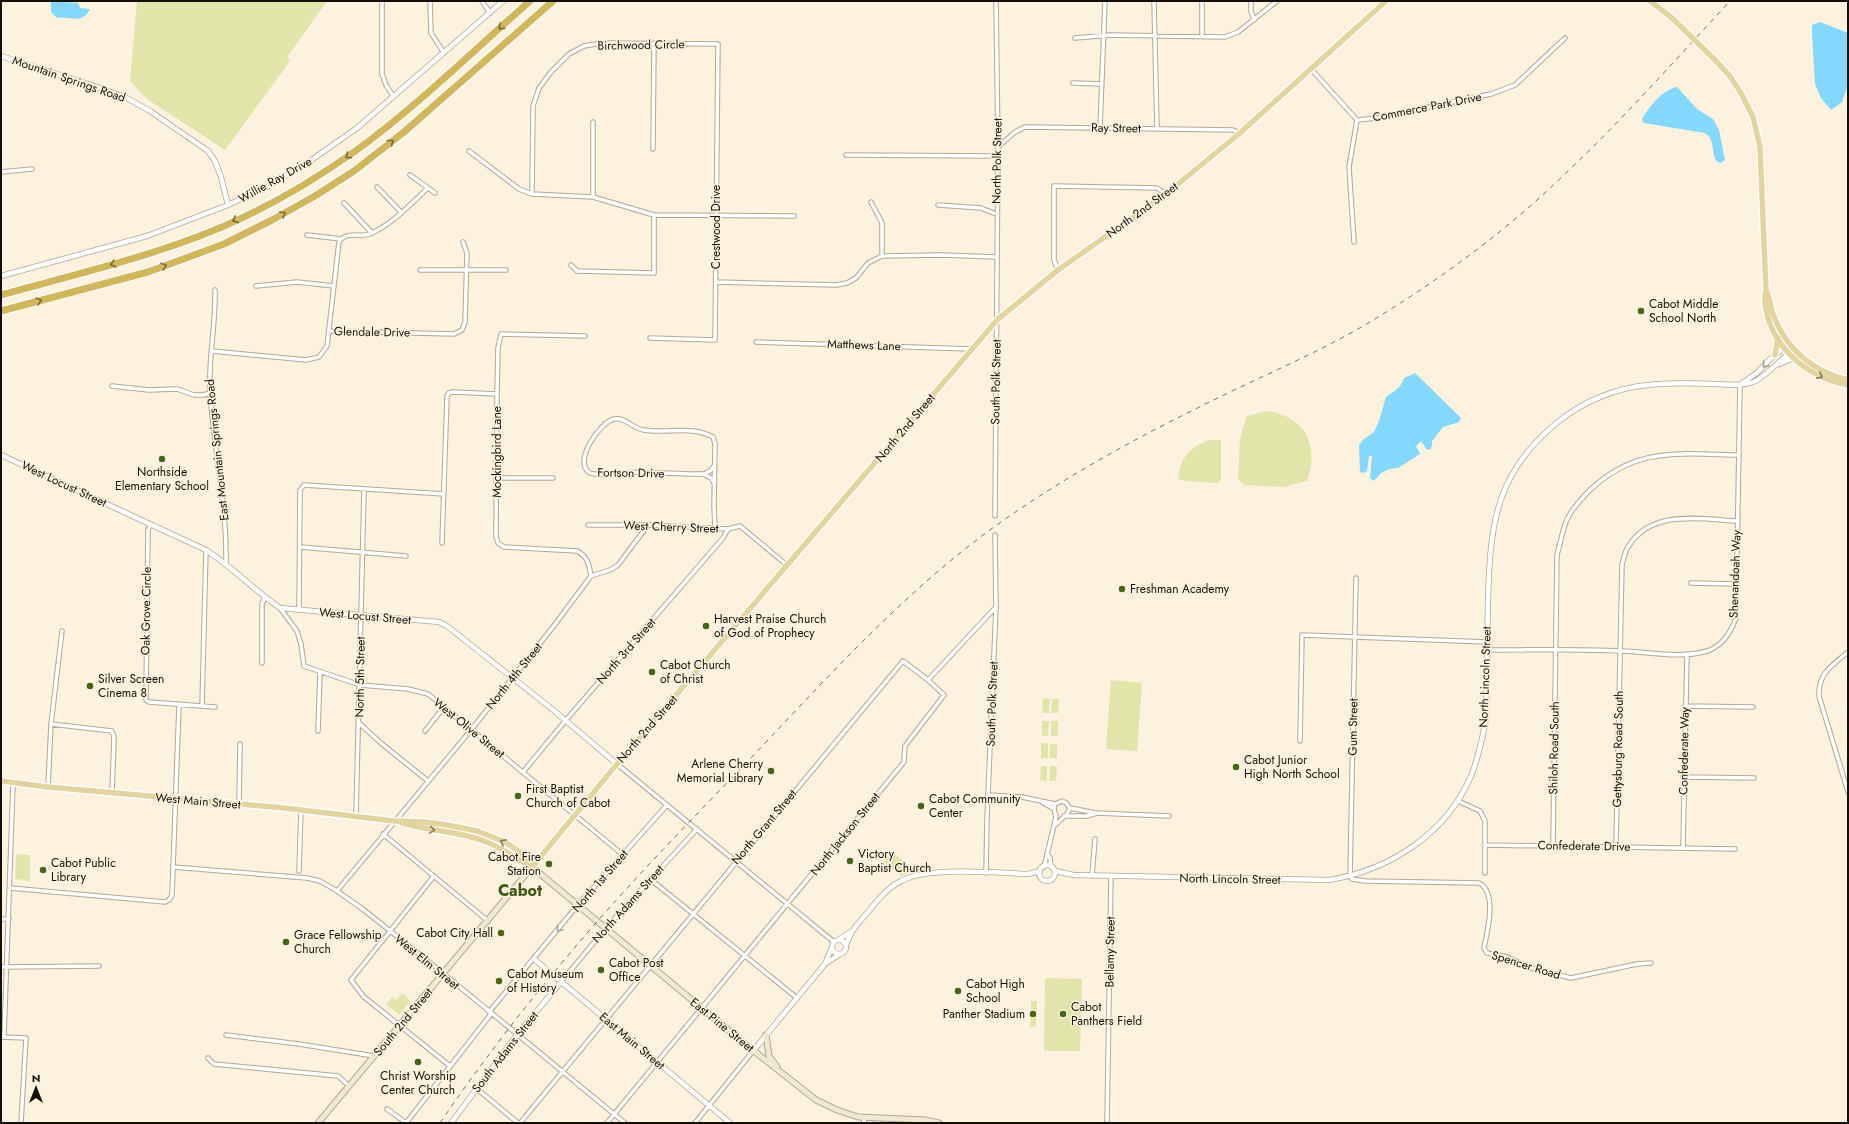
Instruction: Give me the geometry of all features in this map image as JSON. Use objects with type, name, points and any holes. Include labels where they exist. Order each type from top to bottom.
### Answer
[{"type":"highway","points":[[1,295],[146,254],[197,237],[252,213],[319,175],[355,151],[400,115],[530,1]]},
{"type":"highway","points":[[1,311],[148,272],[224,244],[316,196],[354,171],[404,132],[553,1]]},
{"type":"main road","name":"North 2nd Street","points":[[488,921],[574,814],[788,566],[997,320],[1058,270],[1166,194],[1240,134],[1386,1]]},
{"type":"main road","points":[[1650,1],[1671,17],[1716,60],[1729,75],[1741,93],[1753,117],[1760,147],[1766,290],[1772,313],[1787,346],[1788,354],[1813,373],[1826,379],[1848,384]]},
{"type":"main road","points":[[1766,290],[1764,298],[1768,318],[1778,338],[1812,366],[1848,380]]},
{"type":"main road","points":[[1775,355],[1778,338]]},
{"type":"main road","name":"West Main Street","points":[[1,781],[13,784],[301,810],[394,821],[421,828],[465,835],[484,841],[504,850],[532,867]]},
{"type":"main road","name":"East Pine Street","points":[[532,867],[753,1051],[816,1100],[864,1120],[925,1121],[939,1123]]},
{"type":"main road","name":"South 2nd Street","points":[[318,1123],[488,921]]},
{"type":"main road","points":[[766,1035],[769,1056],[779,1071]]},
{"type":"street","points":[[382,1],[382,74],[386,85],[394,96]]},
{"type":"street","points":[[430,1],[431,33],[444,53]]},
{"type":"street","points":[[482,1],[490,13]]},
{"type":"street","name":"Willie Ray Drive","points":[[1,276],[147,236],[228,205],[267,187],[310,161],[357,128],[504,1]]},
{"type":"street","name":"North Polk Street","points":[[996,1],[998,147],[996,214],[997,320]]},
{"type":"street","points":[[1100,128],[1106,1]]},
{"type":"street","points":[[1154,1],[1153,35],[1156,128]]},
{"type":"street","points":[[1202,1],[1202,36]]},
{"type":"street","points":[[1251,1],[1251,11],[1254,20]]},
{"type":"street","points":[[1075,38],[1153,35],[1225,36],[1238,32],[1276,1]]},
{"type":"street","name":"Commerce Park Drive","points":[[1312,70],[1357,120],[1377,118],[1491,94],[1515,85],[1565,38]]},
{"type":"street","name":"Birchwood Circle","points":[[532,194],[533,106],[539,88],[551,72],[569,54],[584,46],[603,43],[718,44]]},
{"type":"street","points":[[653,149],[654,44]]},
{"type":"street","name":"Crestwood Drive","points":[[718,44],[716,282],[836,285],[847,283],[856,278],[868,263],[882,256]]},
{"type":"street","name":"Mountain Springs Road","points":[[1,56],[125,97],[150,111],[208,151],[215,161],[221,177],[228,205]]},
{"type":"street","points":[[1073,83],[1102,84]]},
{"type":"street","points":[[1354,242],[1349,167],[1357,120]]},
{"type":"street","points":[[593,122],[593,197]]},
{"type":"street","name":"Ray Street","points":[[998,147],[1015,132],[1025,127],[1233,130],[1240,134]]},
{"type":"street","points":[[469,151],[519,189],[532,194],[593,197],[654,214],[794,216]]},
{"type":"street","points":[[846,155],[997,156]]},
{"type":"street","points":[[1,172],[32,169]]},
{"type":"street","points":[[410,175],[435,193]]},
{"type":"street","points":[[1058,270],[1054,260],[1054,186],[1157,188],[1166,194]]},
{"type":"street","points":[[377,187],[401,212]]},
{"type":"street","points":[[329,331],[338,246],[341,239],[347,235],[365,235],[372,233],[401,212],[428,188]]},
{"type":"street","points":[[871,202],[882,223],[882,256],[942,255],[996,257]]},
{"type":"street","points":[[344,203],[372,233]]},
{"type":"street","points":[[938,205],[980,208],[996,214]]},
{"type":"street","points":[[571,265],[577,271],[654,273],[654,214]]},
{"type":"street","points":[[307,235],[341,239]]},
{"type":"street","name":"Glendale Drive","points":[[212,351],[306,360],[315,359],[325,350],[329,331],[454,334],[462,330],[465,322],[467,253],[463,242]]},
{"type":"street","points":[[420,270],[506,270]]},
{"type":"street","points":[[256,286],[298,282],[334,286]]},
{"type":"street","points":[[650,338],[715,340],[716,282]]},
{"type":"street","name":"East Mountain Springs Road","points":[[215,290],[210,393],[222,492],[226,536],[226,563]]},
{"type":"street","name":"South Polk Street","points":[[995,516],[997,320]]},
{"type":"street","name":"Mockingbird Lane","points":[[585,336],[501,334],[496,394],[496,536],[498,543],[504,547],[577,551],[584,555],[588,562],[591,576]]},
{"type":"street","name":"Matthews Lane","points":[[756,342],[972,349]]},
{"type":"street","points":[[1740,384],[1758,372],[1775,355],[1787,346]]},
{"type":"street","name":"North Lincoln Street","points":[[1053,871],[1074,875],[1092,876],[1329,880],[1350,876],[1388,862],[1409,850],[1433,830],[1458,801],[1471,777],[1481,748],[1486,719],[1490,549],[1495,518],[1512,474],[1521,460],[1545,432],[1583,405],[1604,396],[1626,388],[1668,383],[1740,384],[1754,382],[1794,350]]},
{"type":"street","points":[[1768,370],[1772,370],[1787,360],[1796,360]]},
{"type":"street","name":"Shenandoah Way","points":[[1487,650],[1620,651],[1686,654],[1708,651],[1721,643],[1731,633],[1736,618],[1740,384]]},
{"type":"street","points":[[112,386],[148,390],[177,389],[194,395],[210,393]]},
{"type":"street","points":[[442,543],[446,417],[447,396],[449,393],[447,388]]},
{"type":"street","points":[[449,393],[496,394]]},
{"type":"street","name":"Fortson Drive","points":[[703,474],[632,472],[597,474],[590,472],[586,468],[585,454],[587,446],[611,420],[626,420],[637,428],[644,430],[678,430],[708,434],[713,437],[715,444],[715,528]]},
{"type":"street","name":"Shiloh Road South","points":[[1553,845],[1557,555],[1566,521],[1583,497],[1602,479],[1624,466],[1647,457],[1670,454],[1739,455]]},
{"type":"street","name":"West Locust Street","points":[[1,455],[206,550],[226,563],[280,608],[439,622],[456,631],[835,943]]},
{"type":"street","points":[[703,474],[710,471],[714,466]]},
{"type":"street","points":[[703,474],[711,478],[714,483]]},
{"type":"street","points":[[496,478],[553,478]]},
{"type":"street","points":[[299,610],[300,490],[304,485],[444,494]]},
{"type":"street","name":"North 5th Street","points":[[356,816],[364,490]]},
{"type":"street","name":"Gettysburg Road South","points":[[1616,846],[1622,564],[1628,547],[1642,530],[1659,522],[1676,519],[1737,521]]},
{"type":"street","name":"Oak Grove Circle","points":[[151,524],[148,536],[146,700],[149,702],[215,707]]},
{"type":"street","name":"West Cherry Street","points":[[588,525],[648,525],[728,529],[740,526],[746,529],[788,566]]},
{"type":"street","points":[[591,576],[610,570],[618,565],[648,525]]},
{"type":"street","name":"North 3rd Street","points":[[523,772],[723,538],[728,529]]},
{"type":"street","name":"South Polk Street","points":[[986,873],[996,607],[995,535]]},
{"type":"street","points":[[300,547],[406,556]]},
{"type":"street","points":[[202,706],[206,550]]},
{"type":"street","name":"North 4th Street","points":[[337,890],[471,730],[591,576]]},
{"type":"street","name":"Gum Street","points":[[1350,876],[1356,578]]},
{"type":"street","points":[[1691,583],[1736,584]]},
{"type":"street","points":[[262,663],[262,604],[265,597]]},
{"type":"street","points":[[928,680],[996,607]]},
{"type":"street","name":"West Olive Street","points":[[280,608],[297,631],[301,644],[304,666],[360,685],[408,689],[428,694],[622,854]]},
{"type":"street","points":[[48,787],[51,724],[62,631]]},
{"type":"street","points":[[1300,741],[1302,635],[1487,642]]},
{"type":"street","points":[[1848,652],[1824,674],[1818,684],[1819,696],[1848,792]]},
{"type":"street","name":"Confederate Way","points":[[1683,848],[1686,654]]},
{"type":"street","name":"North Grant Street","points":[[519,1123],[694,914],[736,860],[903,661],[928,680]]},
{"type":"street","points":[[318,731],[320,672]]},
{"type":"street","name":"North Jackson Street","points":[[607,1123],[844,837],[904,762],[905,746],[944,695],[928,680]]},
{"type":"street","points":[[10,888],[164,902],[169,900],[172,895],[179,704]]},
{"type":"street","points":[[1685,706],[1753,707]]},
{"type":"street","points":[[425,731],[444,707]]},
{"type":"street","points":[[359,723],[382,744],[428,781]]},
{"type":"street","points":[[51,724],[112,731],[114,738],[112,793]]},
{"type":"street","points":[[239,804],[240,744]]},
{"type":"street","points":[[1683,777],[1754,778]]},
{"type":"street","points":[[13,784],[9,918],[2,1037],[26,1038],[21,1123]]},
{"type":"street","points":[[988,795],[1022,796],[1055,804],[1060,801],[1064,802],[1070,808],[1096,813],[1170,816]]},
{"type":"street","points":[[1458,801],[1480,812],[1485,821],[1485,873]]},
{"type":"street","points":[[1042,802],[1054,809]]},
{"type":"street","points":[[1040,873],[1044,867],[1048,855],[1049,839],[1056,815],[1054,809],[1055,804]]},
{"type":"street","name":"North 1st Street","points":[[406,1123],[490,1013],[577,906],[667,805]]},
{"type":"street","points":[[1054,826],[1067,814],[1070,808]]},
{"type":"street","points":[[300,871],[301,810]]},
{"type":"street","points":[[1056,815],[1064,817],[1086,816],[1096,813]]},
{"type":"street","name":"North Adams Street","points":[[561,982],[605,929],[697,829]]},
{"type":"street","points":[[383,834],[488,921]]},
{"type":"street","points":[[1092,876],[1095,839]]},
{"type":"street","name":"Confederate Drive","points":[[1485,845],[1735,849]]},
{"type":"street","points":[[1040,873],[1043,879],[1047,881],[1052,880],[1053,871],[1048,855]]},
{"type":"street","name":"West Elm Street","points":[[173,867],[307,878],[320,881],[337,890],[444,974],[516,1035],[625,1123]]},
{"type":"street","points":[[1044,867],[1053,871]]},
{"type":"street","points":[[695,1123],[825,964],[835,943],[853,930],[882,895],[905,879],[930,872],[1040,873]]},
{"type":"street","points":[[434,876],[351,980],[364,997],[450,1066]]},
{"type":"street","name":"Bellamy Street","points":[[1108,1123],[1111,876]]},
{"type":"street","name":"Spencer Road","points":[[1350,876],[1356,881],[1479,883],[1487,892],[1490,909],[1485,950],[1487,953],[1507,957],[1531,968],[1563,977],[1577,977],[1637,964],[1651,963]]},
{"type":"street","points":[[650,879],[797,998]]},
{"type":"street","points":[[1,919],[9,918]]},
{"type":"street","points":[[825,964],[844,952],[853,930]]},
{"type":"street","points":[[835,943],[844,941],[846,945]]},
{"type":"street","points":[[835,943],[834,952],[840,954]]},
{"type":"street","name":"East Main Street","points":[[534,959],[730,1123]]},
{"type":"street","points":[[1,967],[99,966]]},
{"type":"street","name":"South Adams Street","points":[[451,1123],[516,1035],[561,982]]},
{"type":"street","points":[[226,1035],[299,1044],[374,1056]]},
{"type":"street","points":[[208,1058],[214,1064],[338,1076],[349,1086]]},
{"type":"street","points":[[476,1088],[519,1123]]},
{"type":"street","points":[[387,1110],[406,1123]]},
{"type":"green space","points":[[137,1],[327,1],[287,57],[290,61],[225,150],[147,99],[130,81]]},
{"type":"green space","points":[[1266,411],[1291,419],[1300,426],[1306,434],[1310,444],[1312,456],[1311,468],[1307,481],[1284,487],[1244,485],[1238,479],[1240,438],[1247,416]]},
{"type":"green space","points":[[1209,440],[1221,440],[1221,479],[1218,483],[1178,479],[1181,465],[1187,454],[1196,446]]},
{"type":"green space","points":[[1111,680],[1142,683],[1137,751],[1106,749]]},
{"type":"green space","points":[[1043,698],[1050,699],[1049,713],[1042,713]]},
{"type":"green space","points":[[1052,699],[1059,699],[1058,713],[1051,713]]},
{"type":"green space","points":[[1042,721],[1049,721],[1048,736],[1042,736]]},
{"type":"green space","points":[[1051,721],[1058,721],[1058,736],[1051,736]]},
{"type":"green space","points":[[1041,743],[1048,743],[1048,758],[1041,758]]},
{"type":"green space","points":[[1050,744],[1057,744],[1057,758],[1050,758]]},
{"type":"green space","points":[[1041,766],[1047,766],[1047,781],[1040,780]]},
{"type":"green space","points":[[1050,766],[1057,766],[1056,781],[1049,781]]},
{"type":"green space","points":[[893,852],[905,862],[909,873],[901,876],[884,862]]},
{"type":"green space","points":[[16,854],[30,855],[30,881],[15,879]]},
{"type":"green space","name":"Cabot Panthers Field","points":[[1045,978],[1082,979],[1080,1051],[1044,1051]]},
{"type":"green space","points":[[402,993],[411,1001],[399,1015],[386,1004],[392,997],[396,1000]]},
{"type":"green space","name":"Panther Stadium","points":[[1031,1001],[1037,1001],[1036,1027],[1030,1027]]},
{"type":"water","points":[[51,1],[78,3],[80,8],[90,9],[87,14],[80,19],[62,17],[57,18],[51,12]]},
{"type":"water","points":[[1820,22],[1848,33],[1848,85],[1842,102],[1831,110],[1821,98],[1815,84],[1812,25]]},
{"type":"water","points":[[1677,87],[1697,109],[1713,119],[1719,130],[1725,160],[1721,163],[1717,162],[1712,142],[1705,133],[1644,123],[1642,119],[1657,99],[1672,88]]},
{"type":"water","points":[[1415,373],[1461,418],[1459,422],[1443,427],[1432,441],[1431,449],[1427,450],[1421,441],[1416,446],[1420,454],[1398,468],[1389,469],[1381,473],[1374,481],[1370,478],[1372,456],[1369,456],[1367,471],[1363,473],[1360,472],[1359,445],[1364,439],[1374,432],[1386,397],[1399,387],[1404,378]]},
{"type":"railway","points":[[440,1123],[514,1022],[574,948],[614,903],[671,841],[837,668],[897,608],[928,580],[994,527],[1050,489],[1108,455],[1168,423],[1345,336],[1408,298],[1456,265],[1525,211],[1589,151],[1730,1]]},
{"type":"place","name":"Cabot Middle School North","points":[[1641,311]]},
{"type":"place","name":"Northside Elementary School","points":[[162,459]]},
{"type":"place","name":"Freshman Academy","points":[[1122,589]]},
{"type":"place","name":"Harvest Praise Church of God of Prophecy","points":[[706,626]]},
{"type":"place","name":"Cabot Church of Christ","points":[[652,672]]},
{"type":"place","name":"Silver Screen Cinema 8","points":[[90,686]]},
{"type":"place","name":"Cabot Junior High North School","points":[[1236,767]]},
{"type":"place","name":"Arlene Cherry Memorial Library","points":[[771,771]]},
{"type":"place","name":"First Baptist Church of Cabot","points":[[518,796]]},
{"type":"place","name":"Cabot Community Center","points":[[921,806]]},
{"type":"place","name":"Victory Baptist Church","points":[[850,861]]},
{"type":"place","name":"Cabot Fire Station","points":[[549,864]]},
{"type":"place","name":"Cabot Public Library","points":[[43,870]]},
{"type":"place","name":"Cabot City Hall","points":[[501,933]]},
{"type":"place","name":"Grace Fellowship Church","points":[[286,942]]},
{"type":"place","name":"Cabot Post Office","points":[[601,970]]},
{"type":"place","name":"Cabot Museum of History","points":[[499,981]]},
{"type":"place","name":"Cabot High School","points":[[958,991]]},
{"type":"place","name":"Panther Stadium","points":[[1033,1014]]},
{"type":"place","name":"Cabot Panthers Field","points":[[1063,1014]]},
{"type":"place","name":"Christ Worship Center Church","points":[[418,1062]]},
{"type":"district","name":"Cabot","points":[[520,890]]}]
